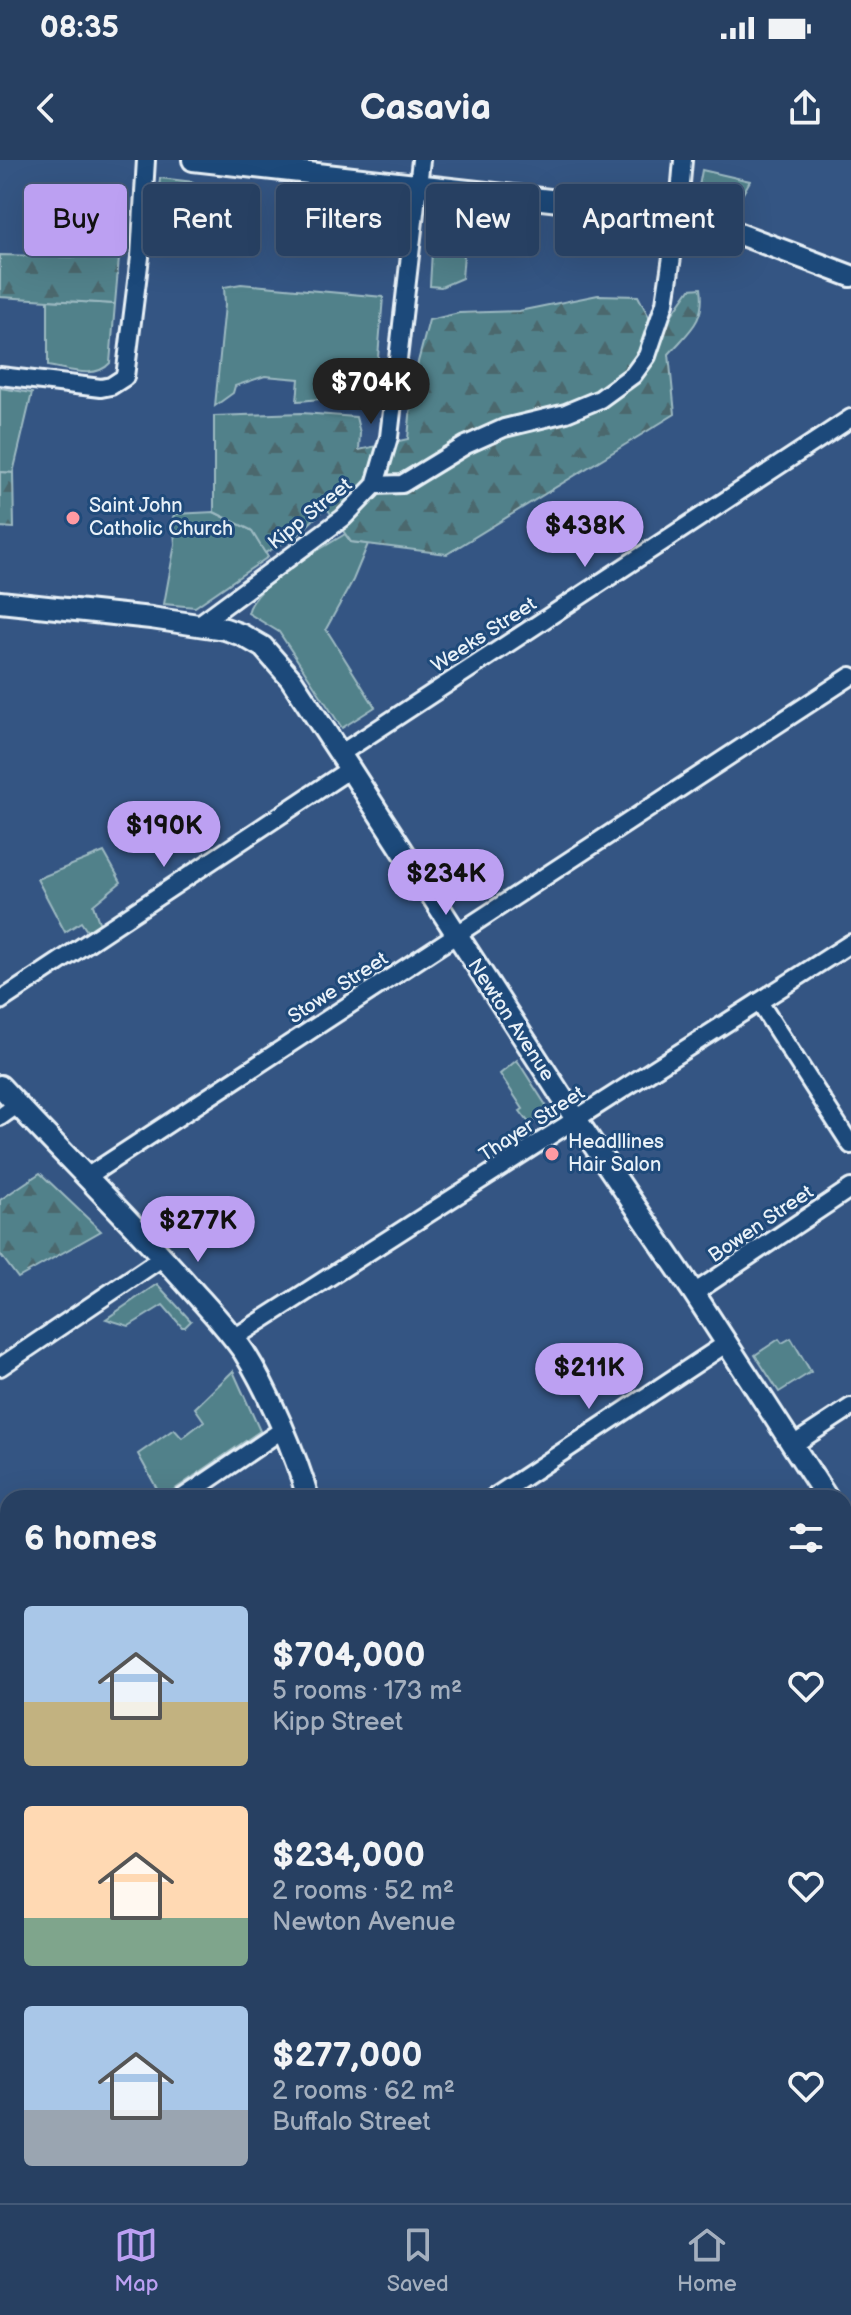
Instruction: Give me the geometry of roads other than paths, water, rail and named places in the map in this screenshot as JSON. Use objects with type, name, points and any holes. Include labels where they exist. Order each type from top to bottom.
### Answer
[{"type":"street","points":[[0,376],[89,387],[113,385],[125,377],[140,257],[146,160]]},
{"type":"street","points":[[193,160],[555,202]]},
{"type":"street","name":"Kipp Street","points":[[198,625],[343,518],[375,485],[389,437],[421,160]]},
{"type":"street","points":[[681,184],[683,160]]},
{"type":"street","points":[[743,235],[851,276]]},
{"type":"street","points":[[375,485],[402,484],[466,445],[504,428],[566,413],[600,399],[625,382],[647,356],[660,322],[671,256]]},
{"type":"street","name":"Weeks Street","points":[[0,1001],[851,418]]},
{"type":"street","name":"Newton Avenue","points":[[0,602],[198,625],[242,635],[263,647],[291,679],[455,935],[822,1490]]},
{"type":"street","name":"Stowe Street","points":[[88,1176],[851,676]]},
{"type":"street","name":"Thayer Street","points":[[234,1338],[851,943]]},
{"type":"street","points":[[759,1002],[851,1145]]},
{"type":"street","points":[[0,1086],[88,1176],[234,1338],[282,1430],[306,1490]]},
{"type":"street","points":[[0,1117],[17,1105]]},
{"type":"street","name":"Bowen Street","points":[[694,1293],[851,1188]]},
{"type":"street","points":[[0,1367],[163,1257]]},
{"type":"street","points":[[505,1490],[727,1343]]},
{"type":"street","points":[[793,1445],[851,1407]]},
{"type":"street","points":[[194,1490],[282,1430]]},
{"type":"place","name":"Saint John Catholic Church","points":[[73,518]]},
{"type":"place","name":"Headllines Hair Salon","points":[[552,1154]]}]
